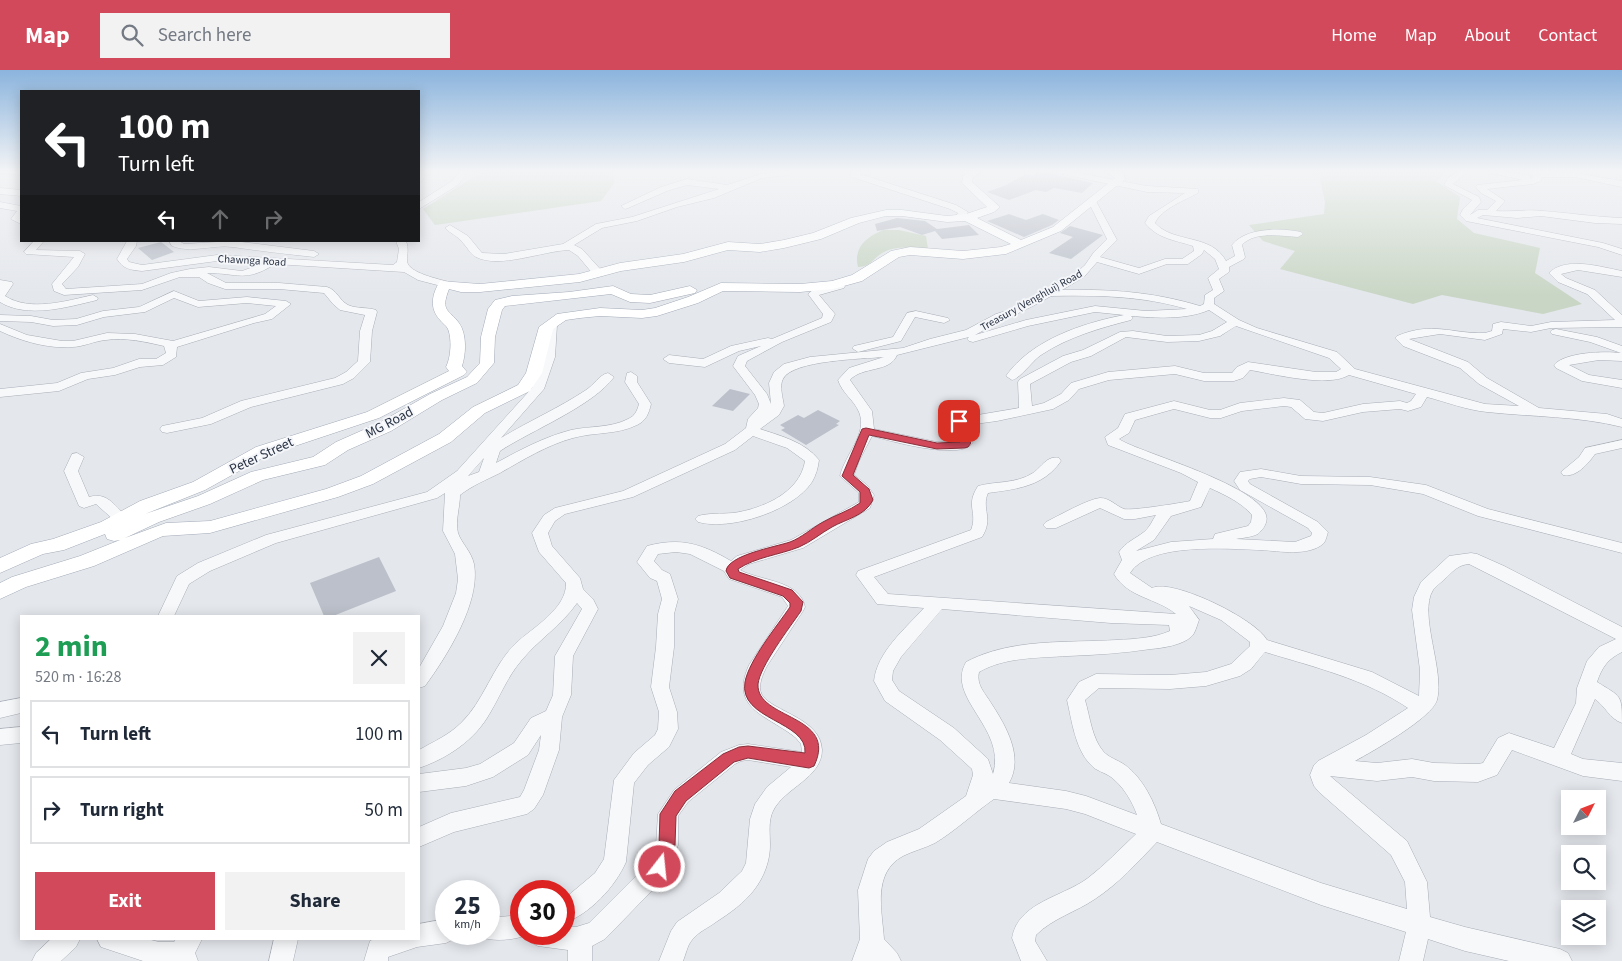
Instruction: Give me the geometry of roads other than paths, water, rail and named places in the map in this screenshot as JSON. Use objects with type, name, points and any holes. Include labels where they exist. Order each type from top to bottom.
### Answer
[{"type":"main road","points":[[445,284],[461,288],[480,288],[580,278],[597,272],[672,261],[728,246],[760,248],[793,242],[817,236],[855,220],[886,213],[902,213],[935,219],[964,218],[982,213]]},
{"type":"main road","points":[[0,592],[19,582],[87,561],[156,532],[166,529],[210,527],[332,493],[367,480],[445,438],[479,410],[524,388],[534,373],[544,331],[551,323],[562,317],[600,312],[642,314],[658,312],[693,300],[721,287],[817,287],[857,278],[895,254],[910,251],[976,254],[1002,251],[1057,229],[1078,213]]},
{"type":"main road","points":[[964,218],[1021,245]]},
{"type":"main road","name":"MG Road","points":[[0,576],[15,569],[124,532],[152,518],[204,500],[257,476],[276,470],[311,464],[330,455],[342,446],[396,421],[436,397],[465,384],[478,375],[487,363],[488,337],[495,310],[500,303],[512,300],[569,296],[613,290],[621,297],[648,299],[708,285],[737,281],[799,283],[857,278]]},
{"type":"main road","name":"Peter Street","points":[[0,566],[38,548],[83,536],[122,519],[147,505],[199,486],[262,451],[293,439],[373,415],[459,372],[454,367],[458,361],[458,348],[454,328],[443,316],[439,308],[438,299],[445,284]]},
{"type":"street","points":[[450,228],[468,242],[473,251],[491,257],[530,254],[565,247],[599,226],[634,219],[652,213]]},
{"type":"street","points":[[963,213],[964,218]]},
{"type":"street","name":"Treasury (Venghlui) Road","points":[[894,353],[970,333],[1000,316],[1020,310],[1085,271],[1094,258],[1112,240],[1098,213]]},
{"type":"street","points":[[1159,213],[1152,218],[1150,223],[1152,227],[1198,243],[1216,254],[1224,266],[1225,270],[1213,278],[1219,290],[1208,297],[1205,308]]},
{"type":"street","points":[[1466,213],[1465,215],[1469,220],[1600,245],[1622,252]]},
{"type":"street","points":[[1469,220],[1480,213]]},
{"type":"street","points":[[1494,213],[1517,215],[1542,213],[1622,221]]},
{"type":"street","points":[[1224,266],[1240,257],[1237,245],[1239,240],[1244,237],[1298,234]]},
{"type":"street","points":[[1575,241],[1595,239],[1622,243]]},
{"type":"street","points":[[38,242],[29,252],[80,254],[74,266],[57,284],[61,291],[80,292],[153,285]]},
{"type":"street","name":"Chawnga Road","points":[[132,242],[122,259],[125,264],[132,267],[156,267],[210,258],[405,267]]},
{"type":"street","points":[[174,242],[183,247],[232,244],[405,267],[422,278],[445,284]]},
{"type":"street","points":[[401,242],[405,250],[402,262],[405,267]]},
{"type":"street","points":[[1094,258],[1139,271],[1169,259],[1184,262],[1199,252],[1198,243]]},
{"type":"street","points":[[565,247],[576,249],[597,272]]},
{"type":"street","points":[[0,283],[8,284],[0,297],[17,306],[54,305],[141,290],[180,274],[215,269],[226,270],[234,274],[250,274],[259,271],[272,262]]},
{"type":"street","points":[[1622,274],[1572,268],[1554,273],[1562,280],[1591,292],[1622,323]]},
{"type":"street","points":[[167,429],[206,421],[246,404],[321,387],[350,376],[364,362],[366,331],[372,312],[349,309],[338,304],[331,292],[327,290],[279,286],[226,286],[212,281],[201,274],[180,274]]},
{"type":"street","points":[[669,359],[705,363],[735,348],[778,340],[820,324],[829,318],[829,314],[814,297],[815,293],[844,286],[857,278]]},
{"type":"street","points":[[1047,294],[1130,293],[1157,297],[1205,308],[1268,335],[1333,355],[1349,370],[1370,379],[1485,408],[1592,416],[1622,423]]},
{"type":"street","points":[[0,318],[31,319],[53,323],[77,322],[103,314],[140,310],[174,294],[198,304],[246,300],[286,304],[268,317],[252,320],[170,346]]},
{"type":"street","points":[[1012,376],[1028,359],[1040,351],[1104,323],[1146,314],[1205,308]]},
{"type":"street","points":[[930,342],[968,340],[1026,323],[1095,309],[1146,314]]},
{"type":"street","points":[[420,759],[457,739],[470,727],[504,668],[566,606],[575,592],[574,582],[545,548],[540,533],[549,518],[568,508],[638,490],[730,447],[752,431],[778,406],[775,382],[778,375],[806,357],[871,346],[897,338],[911,315],[916,314],[944,320]]},
{"type":"street","points":[[1026,411],[1024,382],[1124,334],[1167,339],[1199,338],[1216,334],[1235,322]]},
{"type":"street","points":[[420,679],[442,644],[463,601],[466,588],[464,559],[461,548],[453,539],[450,529],[452,487],[538,389],[549,357],[551,323]]},
{"type":"street","points":[[1537,328],[1551,325],[1622,323]]},
{"type":"street","points":[[1538,411],[1483,381],[1464,365],[1401,340],[1403,337],[1436,331],[1490,336],[1498,332],[1497,326],[1501,325],[1518,328],[1537,328],[1593,339],[1622,350]]},
{"type":"street","points":[[0,327],[24,338],[49,343],[68,344],[103,336],[135,337],[160,341],[168,343],[171,356],[159,362],[139,363],[116,372],[85,376],[59,387],[0,393]]},
{"type":"street","points":[[752,431],[755,419],[764,409],[765,404],[761,394],[741,370],[739,364],[742,360],[778,340]]},
{"type":"street","points":[[788,367],[810,361],[894,353]]},
{"type":"street","points":[[732,568],[744,560],[797,544],[828,524],[856,512],[865,505],[867,500],[866,491],[847,476],[866,432],[867,414],[857,398],[846,386],[844,380],[845,377],[854,372],[888,360],[894,353]]},
{"type":"street","points":[[1622,358],[1610,356],[1576,359],[1560,364],[1586,378],[1622,384]]},
{"type":"street","points":[[1028,359],[1052,367]]},
{"type":"street","points":[[866,432],[937,446],[964,445],[966,443],[953,426],[953,423],[1026,411],[1057,402],[1065,397],[1075,386],[1108,376],[1175,370],[1204,377],[1234,377],[1239,375],[1241,370],[1248,366],[1316,376],[1339,376],[1349,370]]},
{"type":"street","points":[[166,615],[170,603],[183,580],[204,567],[271,539],[432,495],[485,475],[528,452],[558,439],[573,434],[623,426],[634,422],[643,414],[645,404],[631,382],[631,376]]},
{"type":"street","points":[[485,475],[494,449],[520,432],[576,402],[593,391],[608,377]]},
{"type":"street","points":[[1199,544],[1253,530],[1259,524],[1259,514],[1240,497],[1206,480],[1157,458],[1113,442],[1112,437],[1124,430],[1130,417],[1174,405],[1210,414],[1221,414],[1240,408],[1291,402],[1300,406],[1310,416],[1323,417],[1363,408],[1400,405],[1408,407],[1416,404],[1422,393]]},
{"type":"street","points":[[703,519],[741,516],[771,506],[798,490],[808,480],[812,470],[812,460],[804,452],[752,431]]},
{"type":"street","points":[[1568,472],[1584,460],[1590,451],[1602,446],[1622,444]]},
{"type":"street","points":[[77,457],[71,471],[84,503],[99,499],[122,519]]},
{"type":"street","points":[[1054,462],[1039,478],[1016,485],[983,489],[978,496],[978,507],[982,521],[977,533],[961,541],[897,561],[864,575],[883,600],[1111,617],[1172,619],[1178,623],[1179,636]]},
{"type":"street","points":[[888,961],[868,952],[869,890],[876,866],[889,853],[927,836],[1003,778],[1004,762],[999,734],[968,680],[969,672],[974,665],[981,661],[1012,652],[1042,649],[1122,647],[1179,636],[1190,626],[1190,620],[1187,615],[1169,602],[1137,588],[1124,578],[1122,574],[1123,569],[1132,560],[1142,554],[1168,547],[1199,544],[1295,547],[1310,544],[1318,538],[1320,532],[1313,525],[1242,484],[1240,481],[1245,475],[1261,473],[1301,480],[1370,481],[1426,490],[1484,513],[1622,548]]},
{"type":"street","points":[[1051,525],[1098,503],[1107,504],[1123,514],[1158,509],[1173,510],[1196,504],[1206,480]]},
{"type":"street","points":[[1132,560],[1128,557],[1127,552],[1131,547],[1149,536],[1161,519],[1173,510]]},
{"type":"street","points":[[575,904],[602,880],[615,862],[624,780],[641,760],[662,741],[668,729],[668,712],[660,687],[665,647],[666,614],[670,599],[664,578],[656,574],[645,562],[653,550],[664,547],[686,546],[696,548],[732,568],[735,575],[788,593],[796,602],[797,607],[757,668],[751,683],[757,702],[806,735],[813,747],[809,762],[775,792],[762,809],[759,826],[759,857],[747,882],[726,902],[683,932],[671,961]]},
{"type":"street","points":[[1412,961],[1419,925],[1416,882],[1399,848],[1326,786],[1320,779],[1320,773],[1326,767],[1422,708],[1428,700],[1430,693],[1426,636],[1420,610],[1422,597],[1427,586],[1455,560],[1471,558],[1498,570],[1622,635]]},
{"type":"street","points":[[1137,588],[1176,594],[1204,606],[1249,630],[1260,644],[1365,678],[1405,696],[1422,708]]},
{"type":"street","points":[[420,837],[451,823],[520,806],[527,803],[533,795],[549,750],[553,716],[559,706],[562,695],[564,656],[590,609],[587,602],[575,592]]},
{"type":"street","points":[[938,603],[891,658],[884,670],[883,681],[892,696],[947,734],[981,765],[983,795]]},
{"type":"street","points":[[1036,961],[1025,946],[1024,933],[1029,926],[1050,910],[1079,897],[1098,884],[1151,830],[1147,816],[1128,780],[1116,769],[1102,765],[1092,751],[1076,700],[1080,692],[1088,684],[1101,680],[1200,681],[1217,678],[1241,666],[1259,648],[1260,644]]},
{"type":"street","points":[[1556,757],[1560,756],[1563,752],[1585,703],[1587,684],[1599,659],[1611,648],[1622,644]]},
{"type":"street","points":[[1587,684],[1609,699],[1622,715]]},
{"type":"street","points":[[0,710],[20,706]]},
{"type":"street","points":[[420,783],[466,777],[486,771],[521,749],[538,724],[553,716]]},
{"type":"street","points":[[0,737],[20,735]]},
{"type":"street","points":[[1326,767],[1377,772],[1412,768],[1434,772],[1478,773],[1490,769],[1505,744],[1509,741],[1583,767],[1622,772]]},
{"type":"street","points":[[567,945],[580,950],[588,938],[660,867],[667,845],[668,814],[681,796],[728,758],[739,753],[748,752],[809,762]]},
{"type":"street","points":[[983,795],[1075,802],[1098,809],[1321,894],[1465,940],[1560,961]]},
{"type":"street","points":[[420,936],[435,933]]},
{"type":"street","points":[[44,961],[67,940]]},
{"type":"street","points":[[112,940],[160,954],[185,951]]},
{"type":"street","points":[[281,961],[286,940]]},
{"type":"street","points":[[376,961],[378,949],[405,940]]}]
